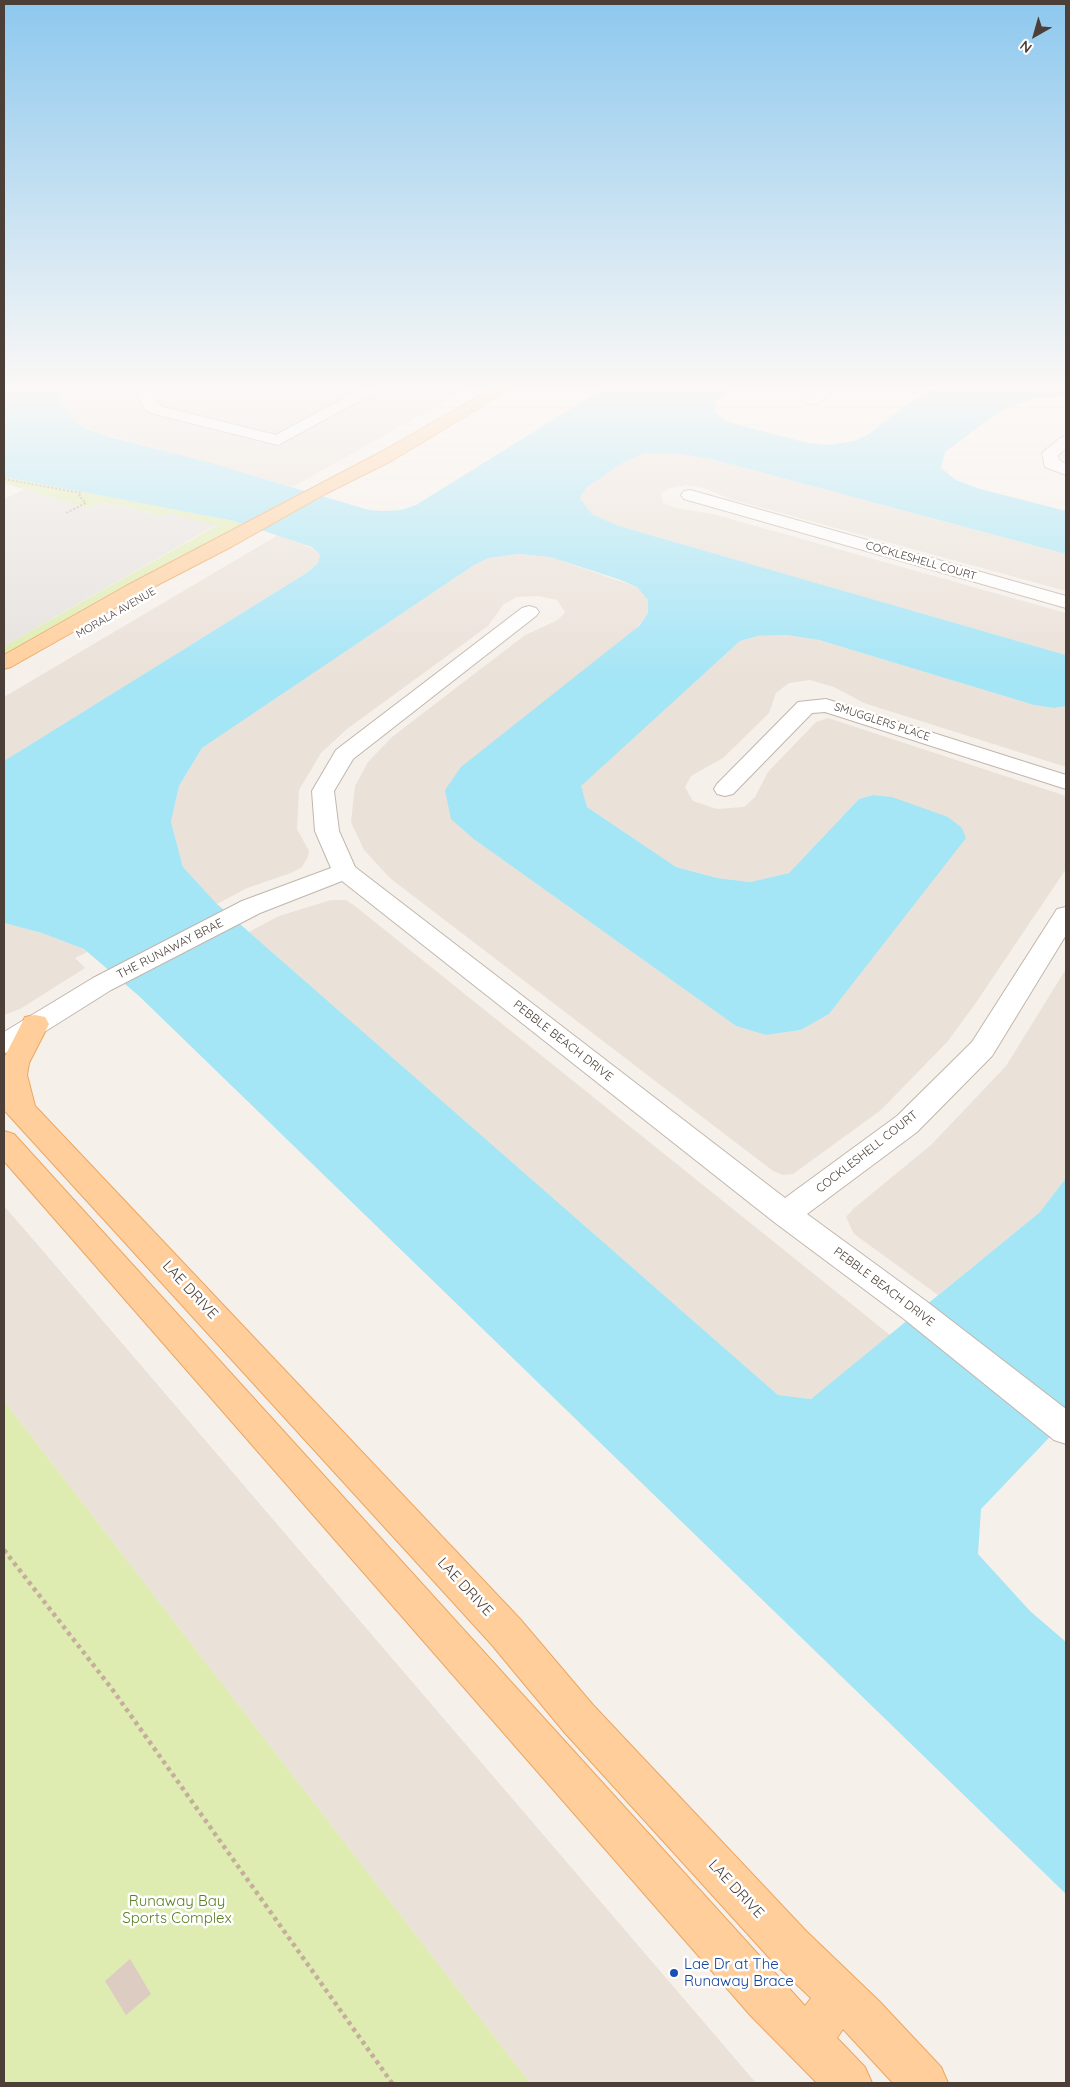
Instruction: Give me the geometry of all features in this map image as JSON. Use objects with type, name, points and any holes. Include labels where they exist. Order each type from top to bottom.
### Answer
[{"type":"main road","name":"MORALA AVENUE","points":[[319,490],[326,485]]},
{"type":"main road","name":"MORALA AVENUE","points":[[4,663],[133,590],[226,543],[328,485]]},
{"type":"main road","name":"MORALA AVENUE","points":[[4,678],[156,590],[215,553],[226,543]]},
{"type":"main road","points":[[12,1101],[15,1063],[35,1024]]},
{"type":"main road","name":"LAE DRIVE","points":[[12,1101],[506,1632],[612,1755],[790,1947],[925,2083]]},
{"type":"main road","points":[[4,1142],[767,2000],[849,2083]]},
{"type":"main road","points":[[808,2040],[840,1996]]},
{"type":"street","name":"COCKLESHELL COURT","points":[[690,495],[1066,602]]},
{"type":"street","name":"PEBBLE BEACH DRIVE","points":[[529,612],[344,755],[323,791],[327,831],[345,872],[785,1214],[915,1310],[1066,1429]]},
{"type":"street","name":"SMUGGLERS PLACE","points":[[725,789],[806,707],[826,704],[1066,782]]},
{"type":"street","name":"THE RUNAWAY BRAE","points":[[4,1044],[102,984],[238,915],[271,899],[345,872]]},
{"type":"street","name":"COCKLESHELL COURT","points":[[785,1214],[907,1124],[982,1049],[1066,915]]},
{"type":"street","points":[[4,1031],[35,1024]]},
{"type":"path","points":[[39,485],[81,493],[79,496],[86,503],[66,513]]},
{"type":"path","points":[[4,1550],[112,1689],[392,2083]]},
{"type":"shaded area","points":[[590,485],[685,485],[670,488],[661,494],[663,503],[677,508],[713,514],[1066,613],[1066,655],[619,526],[592,514],[580,498]]},
{"type":"shaded area","points":[[689,485],[810,485],[1066,554],[1066,591],[730,499],[704,488]]},
{"type":"shaded area","points":[[24,489],[88,509],[100,503],[127,506],[158,516],[164,516],[169,513],[216,525],[4,646],[4,499]]},
{"type":"shaded area","points":[[278,535],[312,548],[320,555],[318,563],[308,572],[4,761],[4,697]]},
{"type":"shaded area","points":[[519,554],[550,557],[637,587],[648,600],[648,613],[475,840],[736,1026],[766,1035],[801,1030],[829,1014],[965,838],[962,828],[892,797],[872,795],[859,799],[789,873],[750,882],[717,878],[676,867],[587,807],[580,786],[740,641],[758,636],[786,635],[819,640],[1034,705],[1054,708],[1066,706],[1066,767],[864,703],[834,687],[810,680],[789,683],[776,693],[769,713],[723,758],[691,776],[685,787],[693,801],[717,809],[744,807],[755,797],[768,772],[816,722],[828,718],[1066,796],[1066,869],[975,1004],[948,1041],[881,1110],[793,1174],[783,1175],[773,1171],[391,879],[364,850],[351,822],[355,786],[368,762],[392,737],[525,635],[558,620],[565,612],[557,600],[538,596],[517,597],[503,605],[488,626],[347,729],[321,753],[299,790],[297,829],[309,851],[302,867],[291,873],[247,888],[217,904],[183,867],[171,822],[179,786],[202,748],[474,565],[489,558]]},
{"type":"shaded area","points":[[331,900],[346,900],[355,906],[890,1335],[811,1399],[778,1395],[249,932],[279,916]]},
{"type":"shaded area","points":[[4,923],[42,933],[84,949],[87,952],[75,958],[85,968],[20,1009],[4,1015]]},
{"type":"shaded area","points":[[1066,969],[1066,1178],[1040,1212],[938,1295],[854,1234],[846,1217],[853,1209],[931,1145],[1006,1066]]},
{"type":"shaded area","points":[[4,1206],[756,2083],[530,2083],[4,1401]]},
{"type":"green space","points":[[12,485],[48,485],[234,521],[248,526],[136,582],[4,657],[4,646],[216,526],[169,513],[164,516],[158,516],[127,506],[100,503],[88,509]]},
{"type":"green space","name":"Runaway Bay Sports Complex","points":[[4,1401],[530,2083],[4,2083]]},
{"type":"water","points":[[48,485],[286,485],[369,510],[384,511],[401,510],[416,505],[448,485],[590,485],[580,498],[592,514],[619,526],[1066,655],[1066,706],[1054,708],[1034,705],[819,640],[786,635],[758,636],[740,641],[581,786],[587,807],[676,867],[717,878],[750,882],[789,873],[859,799],[873,795],[892,797],[948,817],[962,828],[966,838],[829,1014],[801,1030],[766,1035],[736,1026],[475,840],[451,819],[445,790],[461,767],[639,626],[648,613],[648,600],[637,587],[618,579],[550,557],[519,554],[489,558],[474,565],[202,748],[179,786],[171,822],[183,867],[217,904],[778,1395],[811,1399],[1040,1212],[1066,1178],[1066,1420],[981,1509],[978,1554],[1030,1611],[1066,1642],[1066,1894],[139,996],[84,949],[42,933],[4,923],[4,761],[308,572],[318,563],[320,555],[312,547],[234,521]]},
{"type":"water","points":[[810,485],[970,485],[1066,511],[1066,554]]},
{"type":"building","points":[[130,1959],[151,1994],[126,2015],[105,1981]]},
{"type":"place","name":"Lae Dr at The Runaway Brace","points":[[674,1973]]}]
